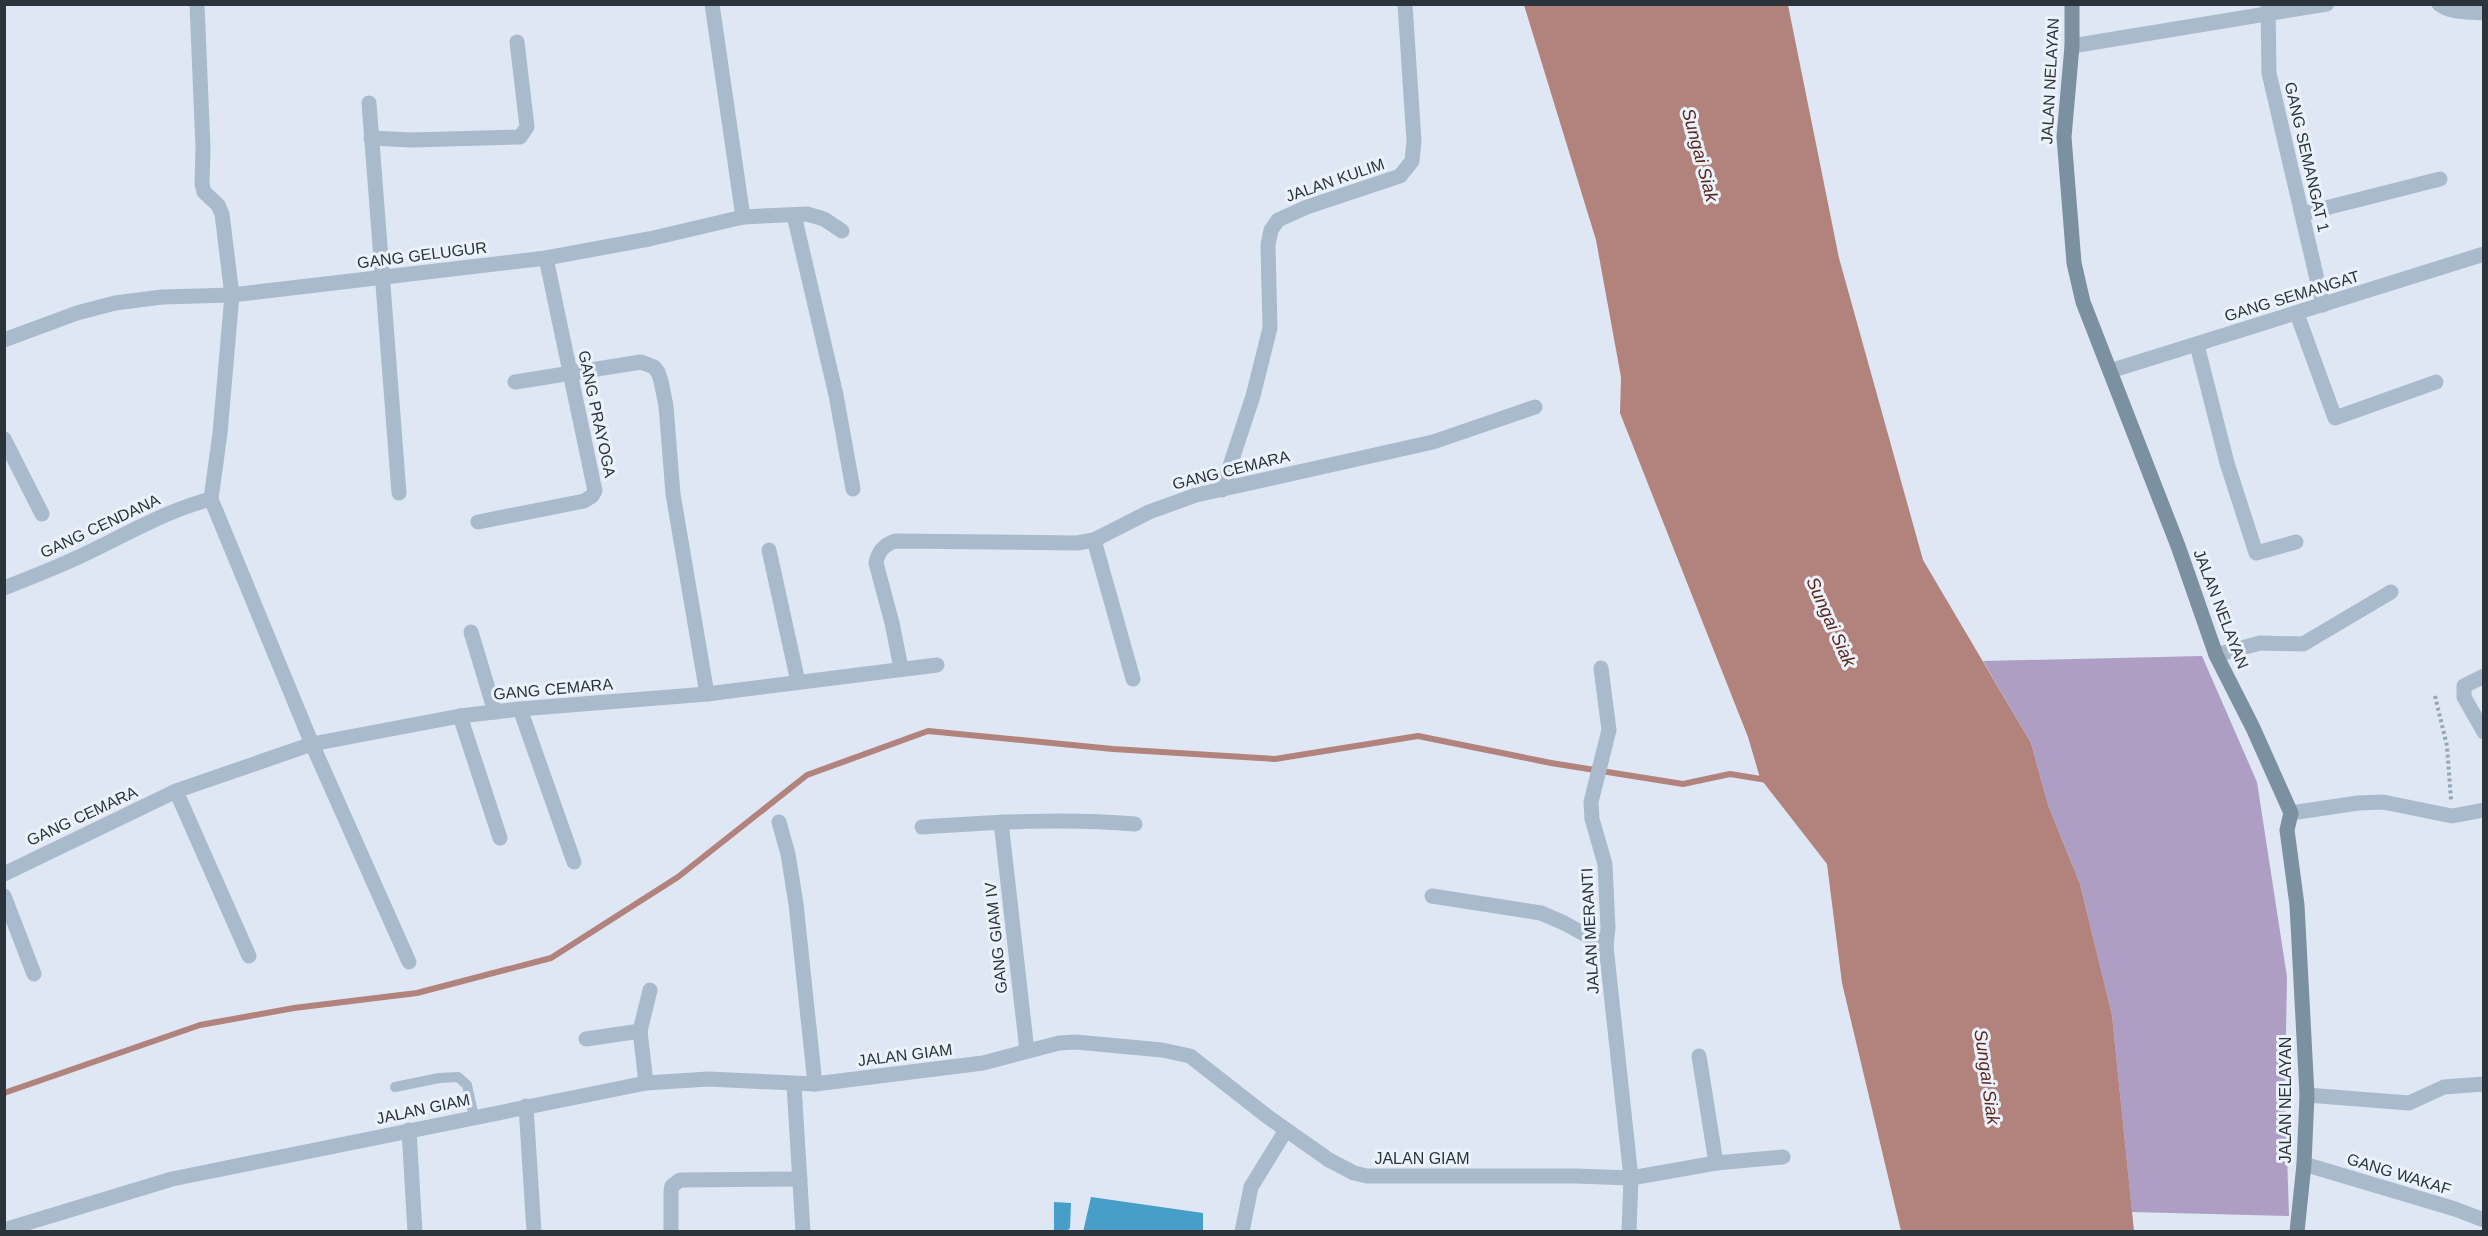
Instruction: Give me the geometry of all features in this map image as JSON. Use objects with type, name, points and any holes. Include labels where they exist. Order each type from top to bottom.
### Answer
[{"type":"main road","name":"JALAN NELAYAN","points":[[2072,4],[2072,46],[2064,137],[2074,262],[2083,302],[2178,546],[2216,655],[2253,728],[2291,813],[2287,830],[2297,904],[2307,1095],[2304,1164],[2297,1232]]},
{"type":"street","points":[[197,4],[204,148],[202,184],[204,192],[218,205],[222,214],[232,295],[220,434],[211,499],[312,744],[409,962]]},
{"type":"street","points":[[712,4],[743,217]]},
{"type":"street","name":"JALAN KULIM","points":[[1222,490],[1253,396],[1270,328],[1268,245],[1271,230],[1278,220],[1306,207],[1400,177],[1412,161],[1414,141],[1405,4]]},
{"type":"street","points":[[2072,46],[2268,10],[2326,4]]},
{"type":"street","points":[[2439,4],[2442,8],[2484,13]]},
{"type":"street","name":"GANG SEMANGAT 1","points":[[2268,10],[2269,73],[2323,305]]},
{"type":"street","points":[[371,138],[411,140],[520,137],[527,127],[517,42]]},
{"type":"street","points":[[369,103],[399,493]]},
{"type":"street","points":[[2302,214],[2440,179]]},
{"type":"street","points":[[794,215],[836,395],[853,489]]},
{"type":"street","name":"GANG GELUGUR","points":[[4,340],[77,313],[115,303],[162,297],[232,295],[546,258],[649,239],[743,217],[816,216],[842,231]]},
{"type":"street","name":"GANG SEMANGAT","points":[[2110,371],[2484,254]]},
{"type":"street","name":"GANG PRAYOGA","points":[[478,522],[584,501],[592,496],[595,484],[569,373],[546,258]]},
{"type":"street","points":[[2297,314],[2335,418],[2436,382]]},
{"type":"street","points":[[2197,345],[2227,463],[2256,553],[2296,542]]},
{"type":"street","points":[[514,382],[641,362],[650,364],[658,372],[666,406],[674,505],[707,694]]},
{"type":"street","name":"GANG CEMARA","points":[[901,668],[876,563],[877,556],[887,544],[895,541],[1054,543],[1094,540],[1173,503],[1433,442],[1535,407]]},
{"type":"street","points":[[4,439],[42,514]]},
{"type":"street","name":"GANG CENDANA","points":[[4,588],[72,560],[130,530],[188,505],[211,499]]},
{"type":"street","points":[[1094,540],[1133,679]]},
{"type":"street","points":[[769,550],[798,682]]},
{"type":"street","points":[[2216,655],[2260,643],[2303,644],[2391,592]]},
{"type":"street","points":[[471,632],[495,712]]},
{"type":"street","name":"GANG CEMARA","points":[[4,874],[176,791],[312,744],[460,716],[520,708],[707,694],[937,665]]},
{"type":"street","name":"JALAN MERANTI","points":[[1601,668],[1609,730],[1591,802],[1592,819],[1605,864],[1608,928],[1606,946],[1631,1178],[1629,1232]]},
{"type":"street","points":[[2484,676],[2464,686],[2464,698],[2484,732]]},
{"type":"street","points":[[520,708],[574,862]]},
{"type":"street","points":[[460,716],[500,838]]},
{"type":"street","points":[[176,791],[249,956]]},
{"type":"street","points":[[2291,813],[2358,803],[2383,802],[2452,816],[2484,810]]},
{"type":"street","points":[[922,827],[1001,822],[1097,820],[1135,824]]},
{"type":"street","points":[[778,822],[788,854],[794,894],[815,1084]]},
{"type":"street","name":"GANG GIAM IV","points":[[1001,822],[1027,1051]]},
{"type":"street","points":[[4,896],[34,974]]},
{"type":"street","points":[[1432,896],[1541,913],[1564,922],[1606,946]]},
{"type":"street","points":[[646,1083],[640,1031],[650,990]]},
{"type":"street","points":[[586,1039],[640,1031]]},
{"type":"street","name":"JALAN GIAM","points":[[4,1230],[172,1179],[646,1083],[708,1079],[815,1084],[983,1063],[1059,1043],[1076,1042],[1179,1052],[1200,1062],[1286,1130],[1342,1168],[1367,1176],[1631,1178],[1716,1163],[1783,1157]]},
{"type":"street","points":[[1700,1056],[1716,1163]]},
{"type":"street","points":[[794,1084],[803,1232]]},
{"type":"street","points":[[2307,1095],[2409,1103],[2444,1087],[2484,1084]]},
{"type":"street","points":[[526,1106],[534,1232]]},
{"type":"street","points":[[409,1130],[415,1232]]},
{"type":"street","points":[[1242,1232],[1251,1187],[1286,1130]]},
{"type":"street","name":"GANG WAKAF","points":[[2304,1164],[2455,1209],[2484,1220]]},
{"type":"street","points":[[671,1232],[671,1191],[672,1186],[680,1180],[800,1179]]},
{"type":"lane","points":[[395,1087],[439,1078],[458,1077],[467,1085],[474,1117]]},
{"type":"path","points":[[2435,696],[2447,746],[2452,816]]},
{"type":"shaded area","points":[[2202,656],[2257,782],[2287,977],[2285,1092],[2289,1216],[2132,1212],[2112,1015],[2080,884],[2048,805],[2031,743],[1983,661]]},
{"type":"water","name":"Sungai Siak","points":[[1524,5],[1788,5],[1839,258],[1923,560],[2031,743],[2048,805],[2080,884],[2112,1015],[2134,1231],[1901,1231],[1842,983],[1827,864],[1760,778],[1748,737],[1620,413],[1621,377],[1596,240]]},
{"type":"building","points":[[1091,1197],[1203,1213],[1203,1232],[1083,1232]]},
{"type":"building","points":[[1054,1202],[1071,1203],[1070,1228],[1066,1232],[1054,1232]]},
{"type":"waterway","points":[[4,1093],[200,1025],[294,1008],[417,993],[551,958],[678,877],[807,775],[928,731],[1113,749],[1275,759],[1418,736],[1551,763],[1683,784],[1730,774],[1767,780]]}]
